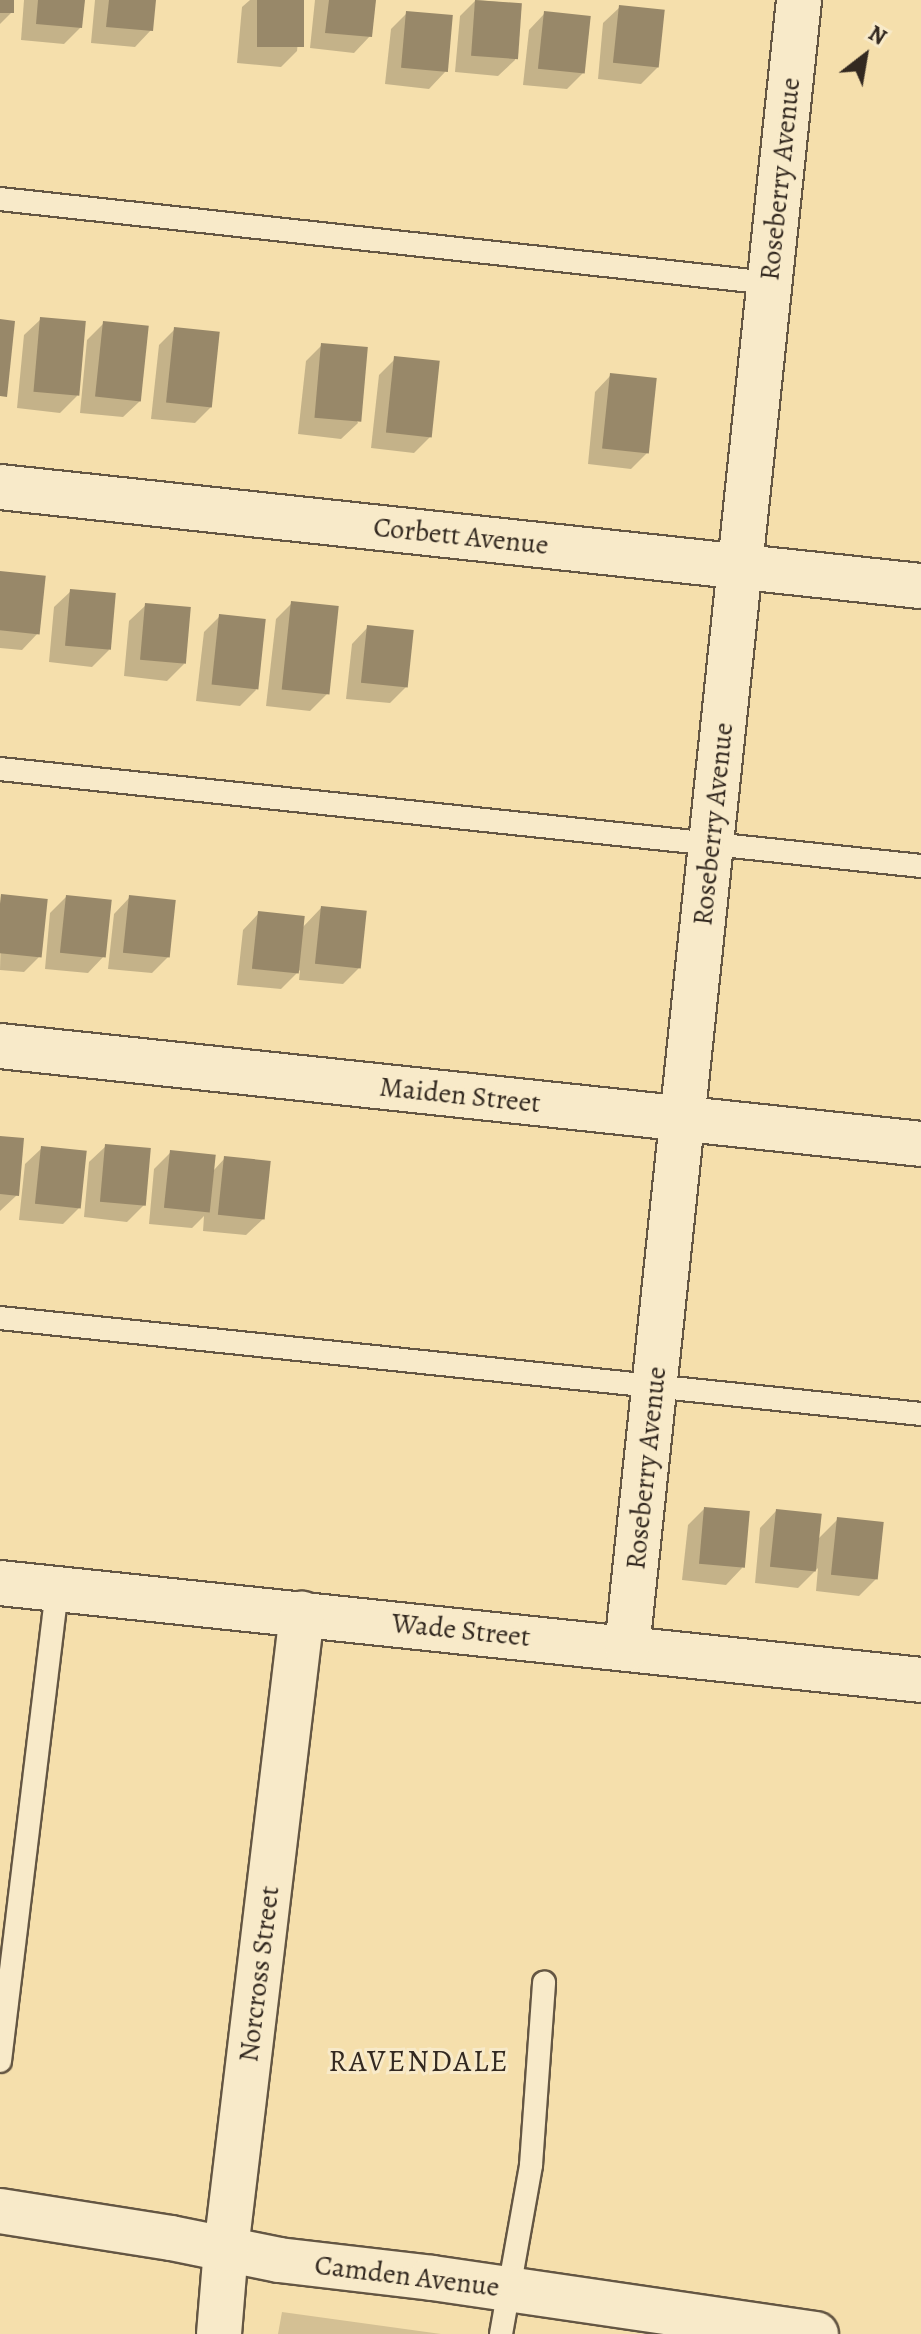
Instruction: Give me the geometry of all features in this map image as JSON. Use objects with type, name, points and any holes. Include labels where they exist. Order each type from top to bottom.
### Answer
[{"type":"street","name":"Roseberry Avenue","points":[[627,1648],[799,0]]},
{"type":"street","name":"Corbett Avenue","points":[[0,487],[921,586]]},
{"type":"street","name":"Maiden Street","points":[[0,1046],[921,1144]]},
{"type":"street","name":"Wade Street","points":[[0,1583],[921,1680]]},
{"type":"street","name":"Norcross Street","points":[[219,2334],[226,2249],[302,1614]]},
{"type":"street","name":"Camden Avenue","points":[[0,2211],[279,2260],[507,2289],[729,2328],[816,2334]]},
{"type":"lane","points":[[0,199],[769,283]]},
{"type":"lane","points":[[0,769],[921,866]]},
{"type":"lane","points":[[0,1318],[921,1414]]},
{"type":"lane","points":[[0,2061],[57,1589]]},
{"type":"lane","points":[[501,2334],[531,2165],[544,1982]]},
{"type":"shaded area","points":[[282,2312],[441,2334],[278,2334]]},
{"type":"building","points":[[0,0],[14,0],[14,13],[0,13]]},
{"type":"building","points":[[38,0],[85,0],[82,28],[36,24]]},
{"type":"building","points":[[109,0],[156,0],[153,31],[106,27]]},
{"type":"building","points":[[257,0],[304,0],[304,47],[257,47]]},
{"type":"building","points":[[329,0],[376,0],[372,37],[325,33]]},
{"type":"building","points":[[475,0],[522,3],[518,59],[471,56]]},
{"type":"building","points":[[619,5],[665,10],[659,67],[613,63]]},
{"type":"building","points":[[406,11],[453,15],[448,72],[401,68]]},
{"type":"building","points":[[544,11],[591,16],[585,74],[538,69]]},
{"type":"building","points":[[40,317],[86,321],[79,396],[33,392]]},
{"type":"building","points":[[0,319],[15,321],[7,397],[0,396]]},
{"type":"building","points":[[103,321],[149,326],[141,401],[95,397]]},
{"type":"building","points":[[174,327],[220,332],[212,407],[166,403]]},
{"type":"building","points":[[321,343],[368,347],[361,422],[314,418]]},
{"type":"building","points":[[394,356],[440,361],[432,437],[386,433]]},
{"type":"building","points":[[610,373],[657,378],[649,453],[602,449]]},
{"type":"building","points":[[0,571],[46,576],[40,634],[0,630]]},
{"type":"building","points":[[70,589],[116,593],[111,650],[65,646]]},
{"type":"building","points":[[291,601],[339,606],[329,695],[282,690]]},
{"type":"building","points":[[145,603],[191,607],[186,664],[140,660]]},
{"type":"building","points":[[219,614],[266,619],[258,690],[212,685]]},
{"type":"building","points":[[367,625],[414,630],[408,688],[361,683]]},
{"type":"building","points":[[1,894],[48,899],[42,958],[0,953]]},
{"type":"building","points":[[66,895],[112,900],[106,957],[60,953]]},
{"type":"building","points":[[129,895],[176,900],[170,958],[123,953]]},
{"type":"building","points":[[321,906],[367,911],[361,968],[315,964]]},
{"type":"building","points":[[258,911],[305,916],[299,974],[252,969]]},
{"type":"building","points":[[0,1136],[24,1138],[19,1196],[0,1194]]},
{"type":"building","points":[[105,1144],[151,1148],[146,1206],[100,1202]]},
{"type":"building","points":[[41,1146],[87,1151],[81,1208],[35,1204]]},
{"type":"building","points":[[170,1150],[216,1155],[210,1212],[164,1208]]},
{"type":"building","points":[[224,1156],[271,1161],[265,1220],[218,1215]]},
{"type":"building","points":[[704,1507],[750,1511],[745,1568],[699,1564]]},
{"type":"building","points":[[776,1509],[822,1514],[816,1571],[770,1567]]},
{"type":"building","points":[[837,1517],[884,1522],[878,1580],[831,1575]]},
{"type":"district","name":"RAVENDALE","points":[[419,2061]]}]
